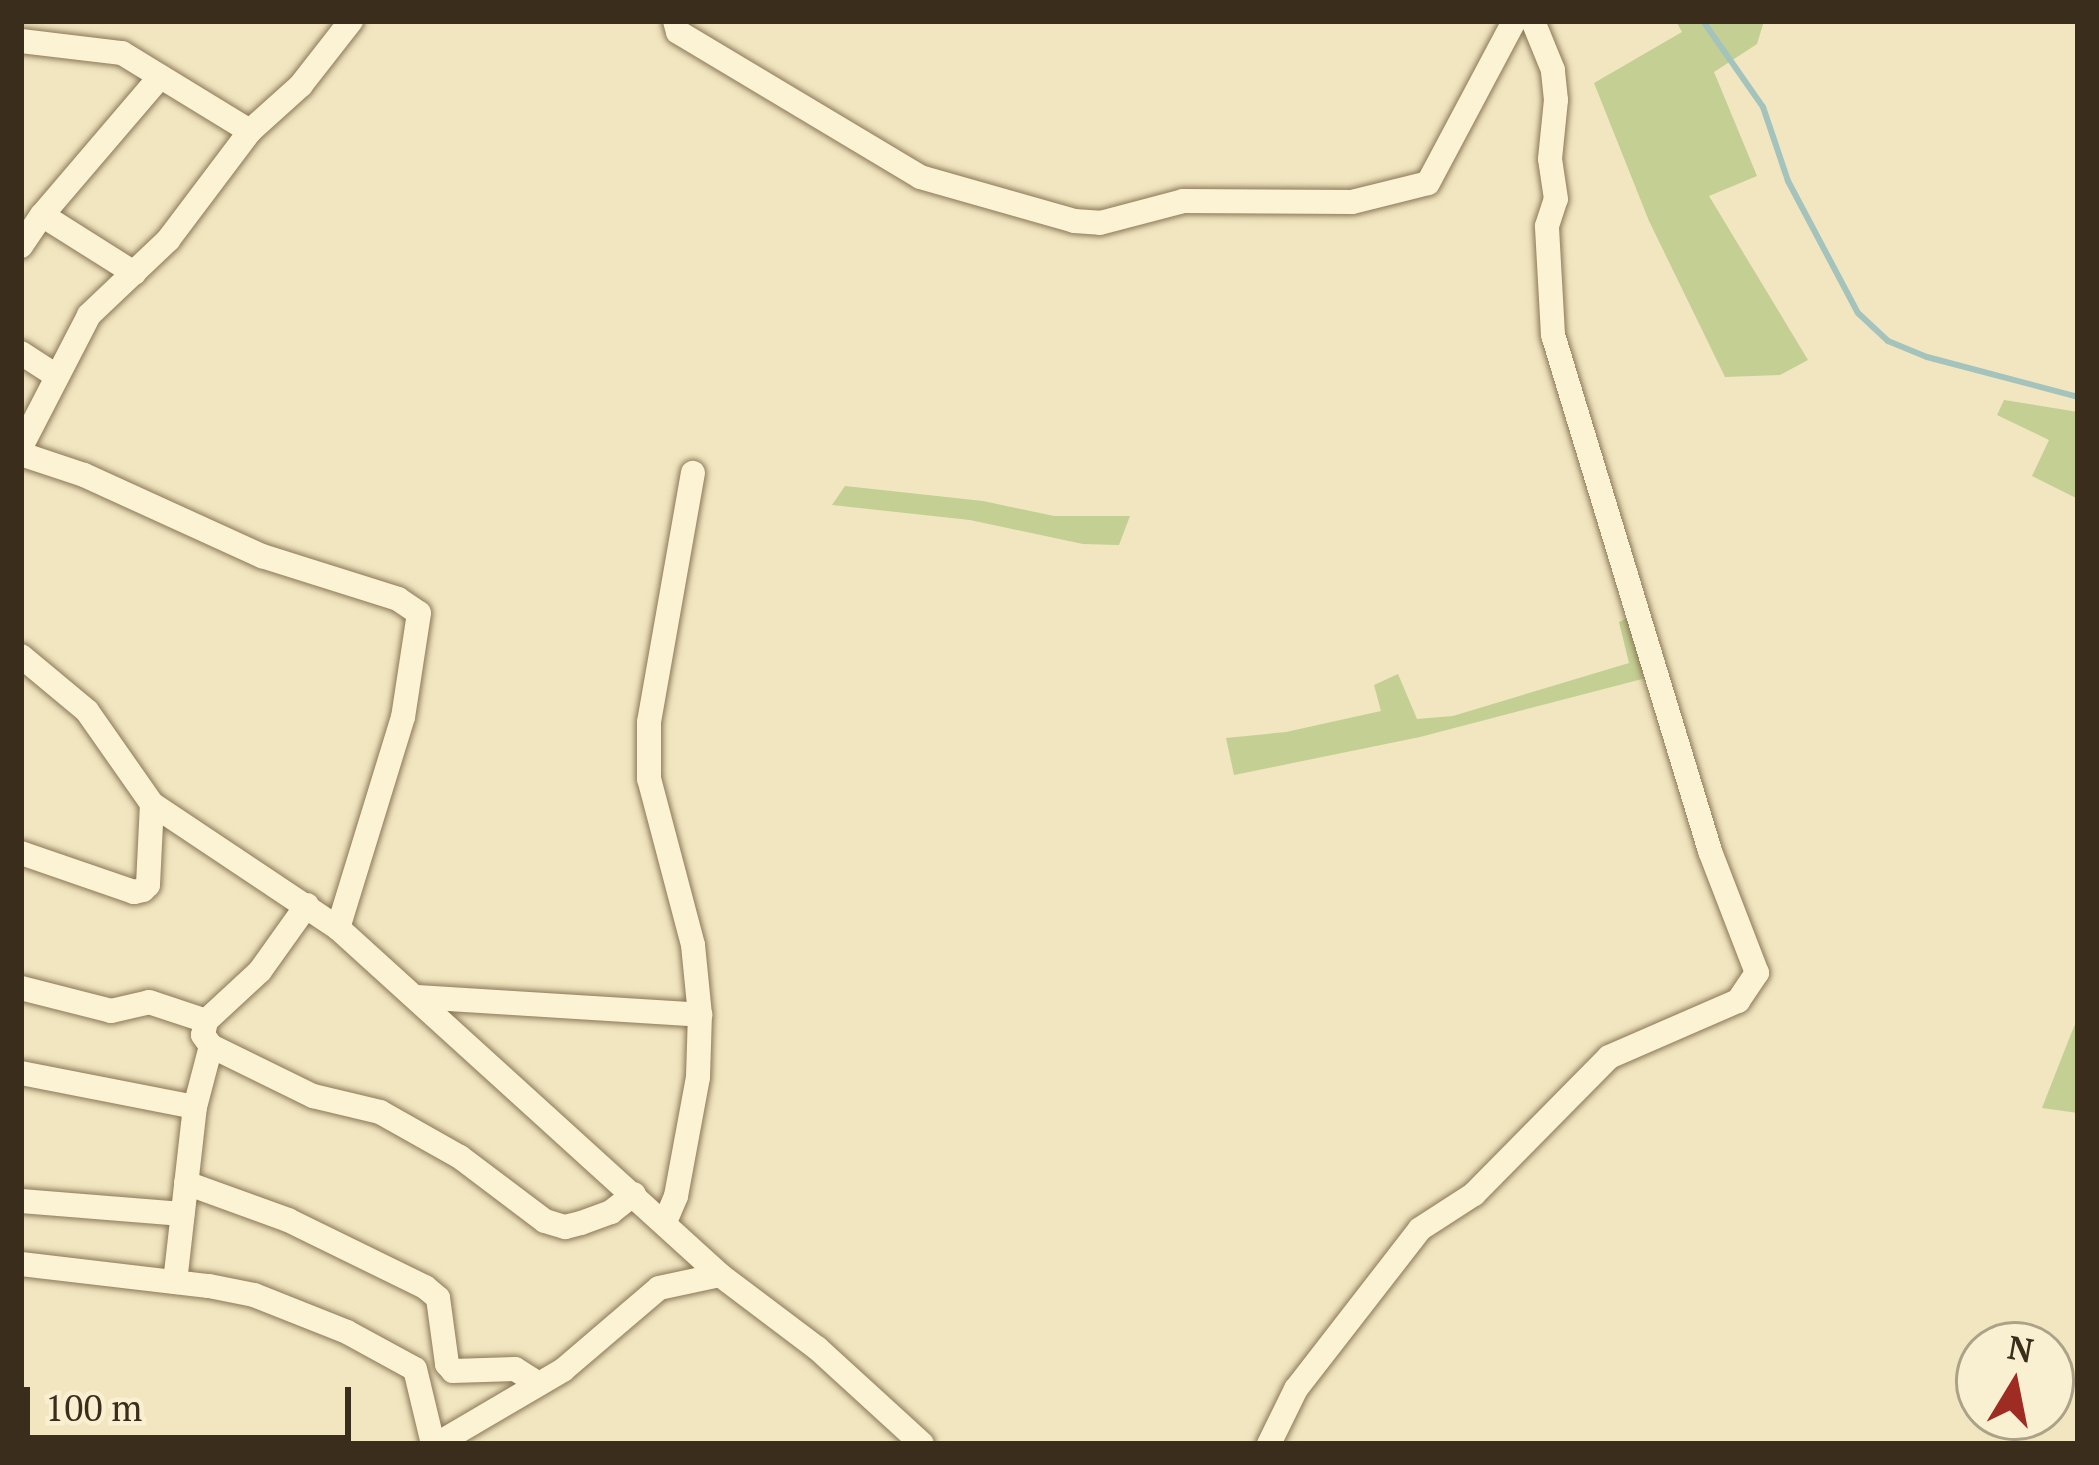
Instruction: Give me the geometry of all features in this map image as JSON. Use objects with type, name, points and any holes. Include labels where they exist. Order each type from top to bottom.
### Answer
[{"type":"street","points":[[338,928],[403,717],[418,613],[398,599],[262,556],[21,451],[89,315],[168,240],[250,131],[301,85],[351,21]]},
{"type":"street","points":[[653,21],[676,27],[920,177],[1074,221],[1100,223],[1183,201],[1352,202],[1428,183],[1514,21]]},
{"type":"street","points":[[1270,1444],[1296,1389],[1420,1229],[1474,1194],[1609,1057],[1738,1001],[1757,973],[1710,851],[1553,334],[1547,226],[1556,199],[1550,159],[1556,100],[1553,70],[1533,21]]},
{"type":"street","points":[[21,41],[122,53],[250,131]]},
{"type":"street","points":[[21,246],[160,77]]},
{"type":"street","points":[[43,215],[134,273]]},
{"type":"street","points":[[21,353],[55,376]]},
{"type":"street","points":[[665,1222],[676,1196],[698,1077],[700,1016],[693,945],[652,794],[648,753],[693,473]]},
{"type":"street","points":[[21,656],[87,711],[152,804],[338,928],[720,1275],[817,1348],[922,1444]]},
{"type":"street","points":[[21,853],[134,892],[143,890],[148,885],[152,804]]},
{"type":"street","points":[[175,1282],[209,1034],[307,905]]},
{"type":"street","points":[[21,988],[111,1011],[149,1002],[313,1096],[380,1112],[460,1157],[545,1222],[565,1226],[581,1222],[611,1212],[634,1194]]},
{"type":"street","points":[[417,997],[700,1016]]},
{"type":"street","points":[[21,1073],[196,1107]]},
{"type":"street","points":[[186,1184],[288,1220],[425,1287],[438,1298],[447,1364],[453,1371],[514,1369],[539,1384]]},
{"type":"street","points":[[21,1201],[182,1214]]},
{"type":"street","points":[[21,1264],[254,1295],[406,1359],[416,1369],[435,1444],[539,1384],[659,1288],[720,1275]]},
{"type":"green space","points":[[1676,21],[1764,21],[1757,44],[1714,72],[1757,176],[1709,196],[1808,360],[1780,375],[1725,377],[1649,221],[1594,83],[1682,32]]},
{"type":"green space","points":[[2004,400],[2078,412],[2078,499],[2032,476],[2049,440],[1997,415]]},
{"type":"green space","points":[[845,486],[983,501],[1054,516],[1130,516],[1119,545],[1083,544],[970,520],[832,505]]},
{"type":"green space","points":[[1632,616],[1650,677],[1420,737],[1234,775],[1226,738],[1286,732],[1381,711],[1374,685],[1398,674],[1417,719],[1453,716],[1629,663],[1619,622]]},
{"type":"green space","points":[[2078,1017],[2078,1113],[2042,1108],[2069,1039]]},
{"type":"waterway","points":[[1703,21],[1763,107],[1788,181],[1858,313],[1888,341],[1927,357],[2078,397]]}]
